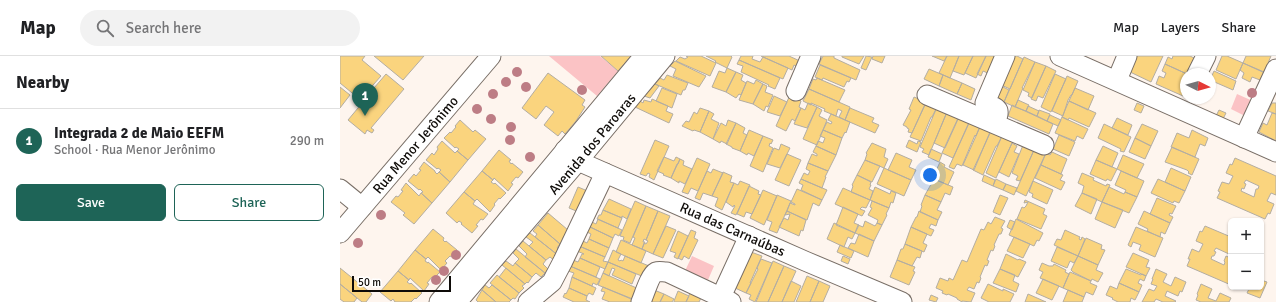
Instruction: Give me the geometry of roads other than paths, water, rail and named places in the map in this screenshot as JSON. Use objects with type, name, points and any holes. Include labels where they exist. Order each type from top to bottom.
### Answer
[{"type":"street","name":"Rua Menor Jerônimo","points":[[342,225],[362,207],[491,56]]},
{"type":"street","name":"Avenida dos Paroaras","points":[[572,155],[644,56]]},
{"type":"street","name":"Avenida dos Paroaras","points":[[457,302],[513,225],[572,155],[665,56]]},
{"type":"street","points":[[796,91],[811,56]]},
{"type":"street","points":[[977,108],[1005,56]]},
{"type":"street","points":[[1060,56],[1117,80],[1180,103]]},
{"type":"street","points":[[1117,80],[1128,56]]},
{"type":"street","points":[[1201,68],[1206,56]]},
{"type":"street","points":[[1244,138],[1276,69]]},
{"type":"street","points":[[927,95],[977,108],[996,108],[999,110],[999,114],[995,124],[1044,144]]},
{"type":"street","points":[[1184,104],[1244,138],[1276,152]]},
{"type":"street","name":"Rua das Carnaúbas","points":[[572,155],[605,173],[902,302]]},
{"type":"street","points":[[546,302],[552,282],[605,173]]},
{"type":"street","points":[[340,189],[362,207]]},
{"type":"street","name":"Avenida dos Paroaras","points":[[438,302],[513,225]]},
{"type":"street","points":[[641,302],[652,276],[656,272],[667,272],[726,300],[749,236]]},
{"type":"street","points":[[528,302],[552,282]]},
{"type":"place","name":"Integrada 2 de Maio EEFM","points":[[365,116]]}]
